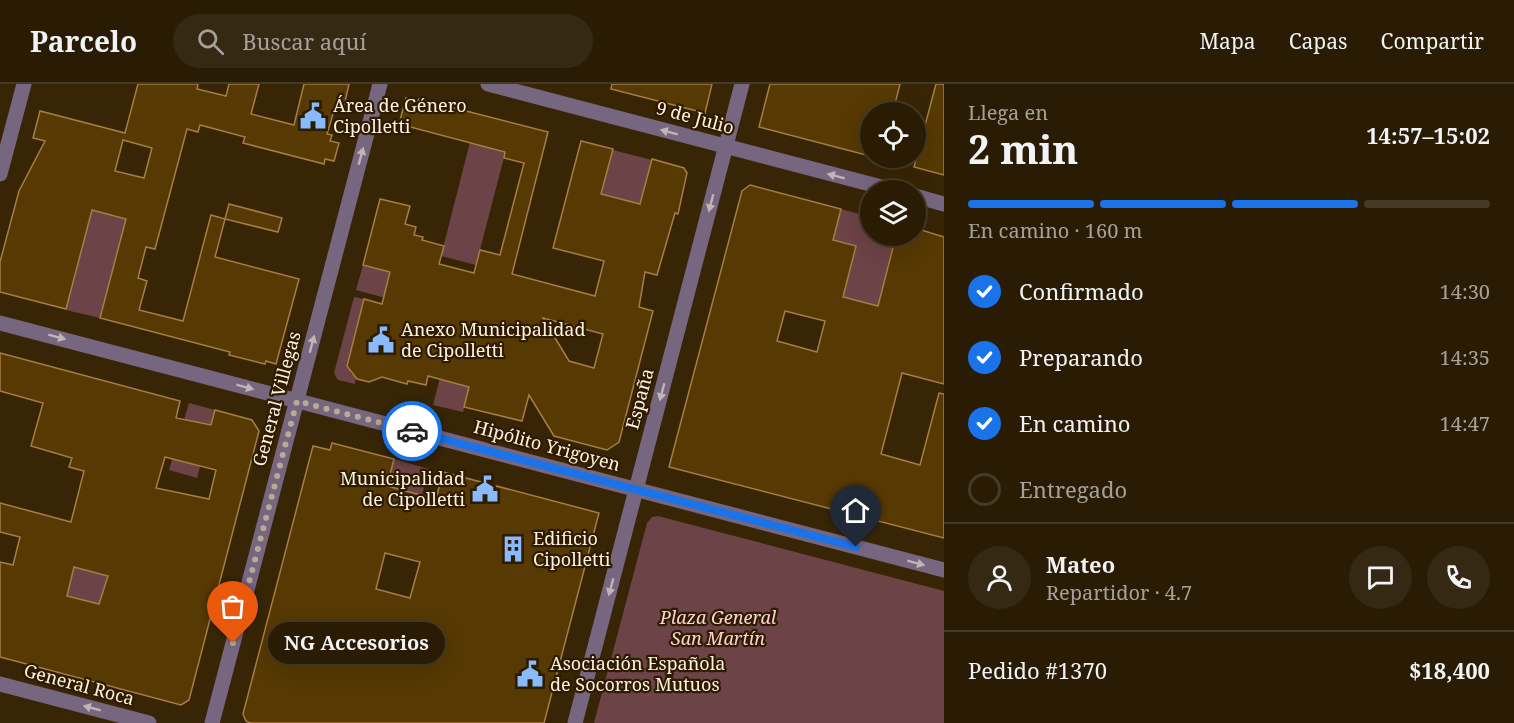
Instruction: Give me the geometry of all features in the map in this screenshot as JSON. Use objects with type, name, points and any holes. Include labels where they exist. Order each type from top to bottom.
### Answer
[{"type":"street","points":[[0,174],[24,84]]},
{"type":"street","name":"General Villegas","points":[[212,723],[380,84]]},
{"type":"street","name":"9 de Julio","points":[[488,84],[860,182]]},
{"type":"street","name":"España","points":[[575,723],[742,84]]},
{"type":"street","points":[[926,199],[944,204]]},
{"type":"street","name":"Hipólito Yrigoyen","points":[[0,322],[944,570]]},
{"type":"street","name":"General Roca","points":[[0,684],[149,723]]},
{"type":"green space","points":[[490,117],[513,123],[476,265],[441,256],[470,142],[482,145]]},
{"type":"green space","points":[[613,150],[652,160],[640,204],[601,194]]},
{"type":"green space","points":[[841,209],[860,214],[860,246],[893,246],[878,306],[843,297],[856,246],[833,240]]},
{"type":"green space","points":[[92,210],[126,219],[100,318],[66,310]]},
{"type":"green space","points":[[363,265],[417,279],[411,305],[356,290]]},
{"type":"green space","points":[[354,297],[364,299],[348,363],[352,364],[351,374],[356,375],[355,384],[338,380],[334,373]]},
{"type":"green space","points":[[444,362],[481,390],[467,397],[463,412],[433,405]]},
{"type":"green space","points":[[189,403],[215,410],[197,478],[169,470]]},
{"type":"green space","points":[[394,459],[429,469],[409,542],[381,508]]},
{"type":"green space","name":"Plaza General San Martín","points":[[658,516],[944,591],[944,723],[594,723],[647,523],[652,517]]},
{"type":"green space","points":[[74,567],[139,584],[58,629]]},
{"type":"building","points":[[138,84],[198,84],[197,89],[226,96],[229,84],[259,84],[251,114],[294,125],[304,84],[349,84],[344,106],[336,104],[327,134],[332,135],[330,141],[339,143],[334,161],[325,159],[324,164],[243,143],[245,137],[200,125],[198,132],[187,129],[155,249],[146,247],[138,278],[147,281],[139,310],[183,321],[211,215],[225,219],[215,257],[299,279],[276,364],[266,361],[265,364],[229,355],[230,352],[100,318],[126,219],[92,210],[66,309],[0,292],[0,262],[19,191],[45,141],[33,138],[40,111],[125,133]],"holes":[[[123,140],[152,148],[144,178],[115,171]]]},
{"type":"building","points":[[612,84],[712,84],[705,113],[611,89]]},
{"type":"building","points":[[770,84],[900,84],[896,102],[860,102],[860,153],[759,127]]},
{"type":"building","points":[[936,84],[944,84],[944,175],[918,168],[926,168],[926,122]]},
{"type":"building","points":[[406,98],[418,101],[419,99],[548,132],[512,274],[595,296],[604,261],[553,248],[581,141],[613,149],[601,194],[640,204],[652,159],[684,168],[687,173],[678,214],[675,213],[657,275],[645,272],[639,307],[653,311],[619,442],[607,450],[554,436],[529,395],[522,421],[464,407],[469,387],[428,376],[426,385],[408,381],[407,384],[382,377],[369,382],[357,379],[347,366],[364,299],[382,304],[390,272],[363,265],[380,199],[410,206],[405,224],[416,227],[414,235],[423,237],[422,240],[444,246],[439,264],[474,273],[480,250],[500,255],[524,163],[504,158],[505,152],[399,124]],"holes":[[[543,318],[603,334],[594,368],[569,361]]]},
{"type":"building","points":[[750,185],[841,209],[833,240],[856,246],[843,297],[878,306],[893,246],[926,246],[926,231],[944,237],[944,384],[902,373],[881,454],[920,465],[939,393],[944,394],[944,538],[669,467],[742,191]],"holes":[[[785,311],[825,321],[817,352],[777,341]]]},
{"type":"building","points":[[229,204],[282,218],[278,232],[225,219]]},
{"type":"building","points":[[0,353],[180,401],[176,418],[211,425],[215,410],[252,420],[259,431],[189,700],[181,705],[0,657],[0,562],[13,565],[20,537],[0,532],[0,503],[71,522],[84,471],[69,467],[72,458],[31,446],[43,403],[0,391]],"holes":[[[165,457],[216,470],[209,499],[156,488]],[[74,567],[108,576],[99,604],[67,596]]]},
{"type":"building","points":[[332,443],[394,459],[387,486],[436,499],[443,472],[599,513],[544,723],[250,723],[246,721],[243,714],[313,446],[330,450]],"holes":[[[385,553],[420,562],[410,598],[376,589]]]},
{"type":"way so far","points":[[233,643],[297,401],[412,431]]},
{"type":"place","name":"Área de Género Cipolletti","points":[[313,116]]},
{"type":"place","name":"Anexo Municipalidad de Cipolletti","points":[[381,340]]},
{"type":"place","name":"Municipalidad de Cipolletti","points":[[485,489]]},
{"type":"place","name":"Edificio Cipolletti","points":[[513,549]]},
{"type":"place","name":"NG Accesorios","points":[[233,643]]},
{"type":"place","name":"Asociación Española de Socorros Mutuos","points":[[530,674]]},
{"type":"route","points":[[412,431],[856,547]]}]
